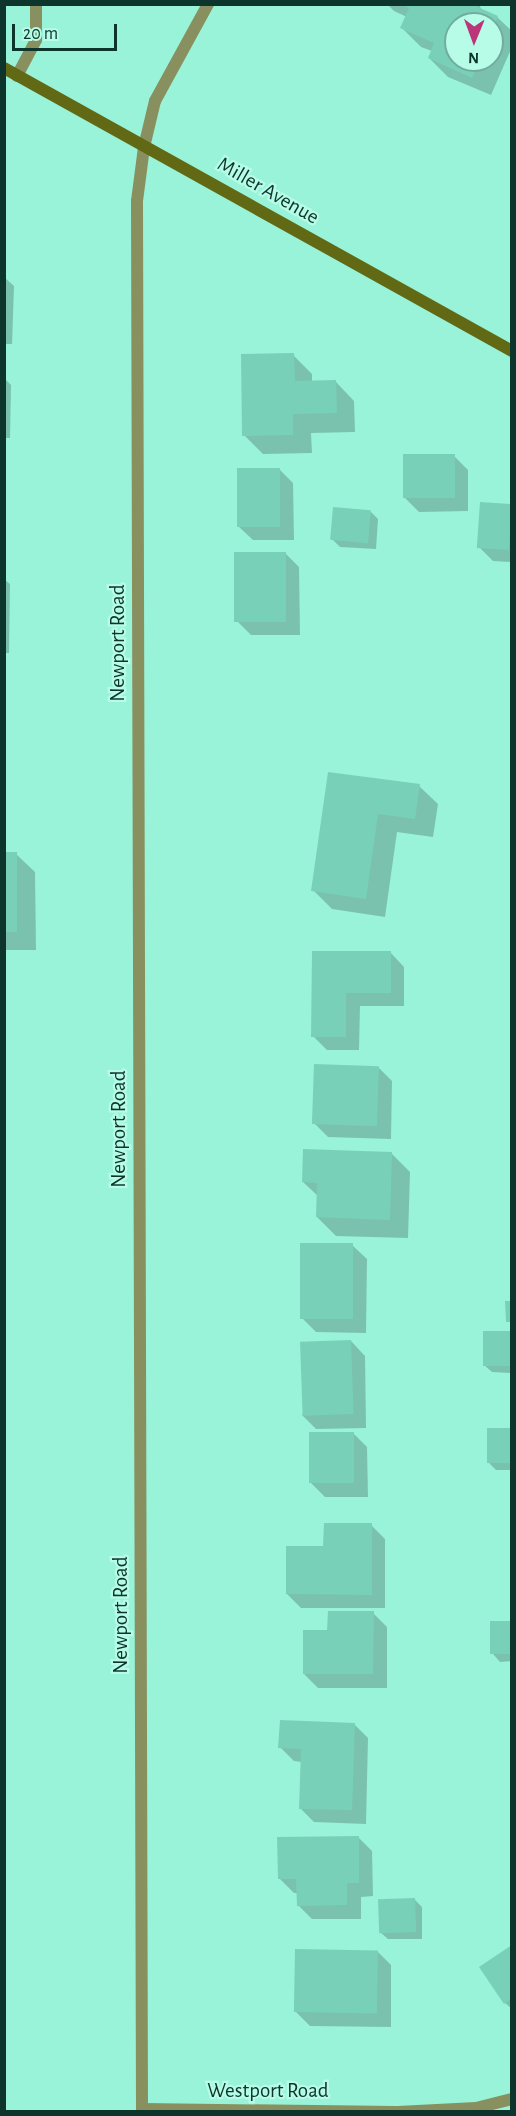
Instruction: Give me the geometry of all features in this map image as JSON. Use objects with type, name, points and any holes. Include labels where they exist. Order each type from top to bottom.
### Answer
[{"type":"main road","name":"Miller Avenue","points":[[4,69],[144,147],[199,174],[512,351]]},
{"type":"street","points":[[17,75],[36,40],[36,4]]},
{"type":"street","name":"Newport Road","points":[[142,2110],[137,201],[144,147],[155,100],[208,4]]},
{"type":"street","name":"Westport Road","points":[[142,2110],[396,2112],[476,2108],[512,2099]]},
{"type":"building","points":[[401,4],[471,4],[489,12],[444,12],[444,65],[428,58],[434,43],[400,28],[409,8]]},
{"type":"building","points":[[459,72],[475,72],[472,78]]},
{"type":"building","points":[[294,353],[295,381],[336,380],[337,413],[293,414],[293,435],[242,436],[241,354]]},
{"type":"building","points":[[403,454],[455,454],[455,498],[403,498]]},
{"type":"building","points":[[237,468],[280,468],[280,527],[237,527]]},
{"type":"building","points":[[480,502],[512,504],[509,550],[477,548]]},
{"type":"building","points":[[333,507],[371,510],[368,543],[330,540]]},
{"type":"building","points":[[234,552],[286,552],[286,622],[234,622]]},
{"type":"building","points":[[328,772],[420,784],[415,819],[378,814],[366,899],[311,891]]},
{"type":"building","points":[[4,852],[17,852],[17,932],[4,932]]},
{"type":"building","points":[[312,951],[391,951],[391,993],[346,993],[346,1037],[311,1037]]},
{"type":"building","points":[[314,1064],[379,1066],[377,1126],[312,1124]]},
{"type":"building","points":[[303,1149],[392,1152],[390,1220],[316,1217],[317,1183],[302,1182]]},
{"type":"building","points":[[300,1243],[353,1243],[353,1319],[300,1319]]},
{"type":"building","points":[[505,1301],[512,1301],[512,1322],[506,1322]]},
{"type":"building","points":[[483,1331],[512,1331],[512,1366],[483,1366]]},
{"type":"building","points":[[351,1340],[354,1414],[303,1416],[300,1342]]},
{"type":"building","points":[[487,1428],[512,1428],[512,1463],[487,1463]]},
{"type":"building","points":[[309,1432],[354,1432],[354,1483],[309,1483]]},
{"type":"building","points":[[324,1523],[372,1523],[372,1595],[286,1594],[286,1546],[323,1546]]},
{"type":"building","points":[[328,1611],[374,1611],[373,1674],[303,1674],[303,1630],[327,1630]]},
{"type":"building","points":[[490,1621],[512,1621],[512,1654],[490,1654]]},
{"type":"building","points":[[280,1720],[355,1723],[352,1810],[299,1809],[301,1749],[278,1748]]},
{"type":"building","points":[[359,1836],[359,1883],[347,1883],[347,1905],[297,1906],[296,1879],[278,1879],[277,1837]]},
{"type":"building","points":[[415,1898],[416,1932],[379,1933],[378,1899]]},
{"type":"building","points":[[512,1945],[512,1998],[504,2004],[479,1967]]},
{"type":"building","points":[[295,1949],[378,1950],[377,2013],[294,2012]]}]
